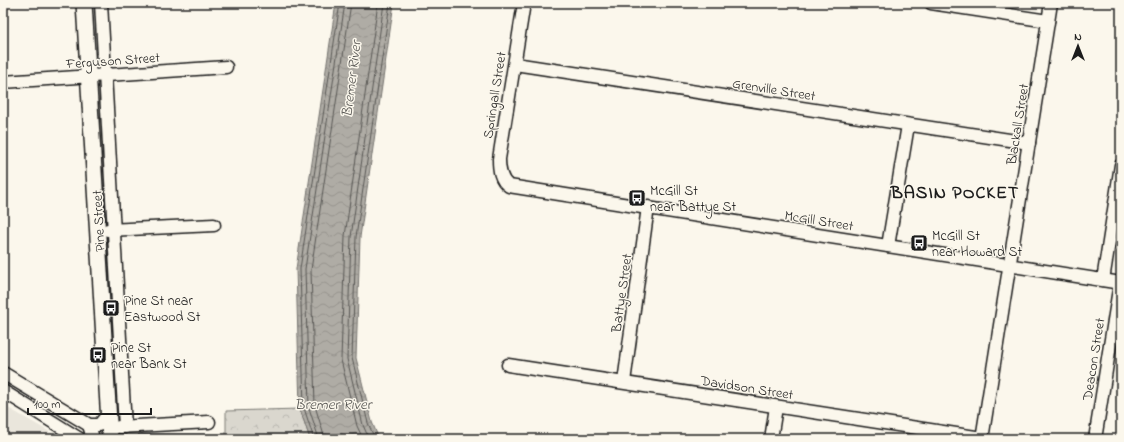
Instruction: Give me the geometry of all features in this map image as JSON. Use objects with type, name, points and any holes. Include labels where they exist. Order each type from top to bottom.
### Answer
[{"type":"main road","name":"Pine Street","points":[[84,3],[110,434]]},
{"type":"street","name":"Pine Street","points":[[101,3],[125,427]]},
{"type":"street","name":"Springall Street","points":[[512,187],[503,181],[500,172],[499,159],[524,3]]},
{"type":"street","points":[[931,3],[1048,21]]},
{"type":"street","name":"Blackall Street","points":[[982,439],[1051,3]]},
{"type":"street","name":"Grenville Street","points":[[515,64],[1029,143]]},
{"type":"street","name":"Ferguson Street","points":[[3,82],[226,67]]},
{"type":"street","points":[[888,246],[908,125]]},
{"type":"street","points":[[1103,280],[1121,165]]},
{"type":"street","name":"McGill Street","points":[[512,187],[648,207],[1121,283]]},
{"type":"street","name":"Battye Street","points":[[624,382],[648,207]]},
{"type":"street","points":[[98,230],[214,225]]},
{"type":"street","name":"Deacon Street","points":[[1096,439],[1121,283]]},
{"type":"street","name":"Davidson Street","points":[[508,365],[982,439]]},
{"type":"street","points":[[3,373],[89,425],[96,426],[101,424],[109,413]]},
{"type":"street","points":[[21,403],[29,389]]},
{"type":"street","points":[[3,392],[80,439]]},
{"type":"street","points":[[771,439],[776,407]]},
{"type":"street","points":[[110,434],[125,427],[209,422]]},
{"type":"street","points":[[88,439],[92,435],[89,425]]},
{"type":"shaded area","points":[[3,405],[55,435],[52,439],[3,439]]},
{"type":"green space","points":[[300,409],[310,439],[136,439],[139,434],[226,435],[226,411]]},
{"type":"water","name":"Bremer River","points":[[336,3],[394,3],[360,237],[356,358],[372,422],[379,439],[310,439],[300,409],[296,269]]},
{"type":"place","name":"McGill St near Battye St","points":[[637,198]]},
{"type":"place","name":"McGill St near Howard St","points":[[919,243]]},
{"type":"place","name":"Pine St near Eastwood St","points":[[111,308]]},
{"type":"place","name":"Pine St near Bank St","points":[[98,355]]},
{"type":"district","name":"BASIN POCKET","points":[[955,192]]}]
